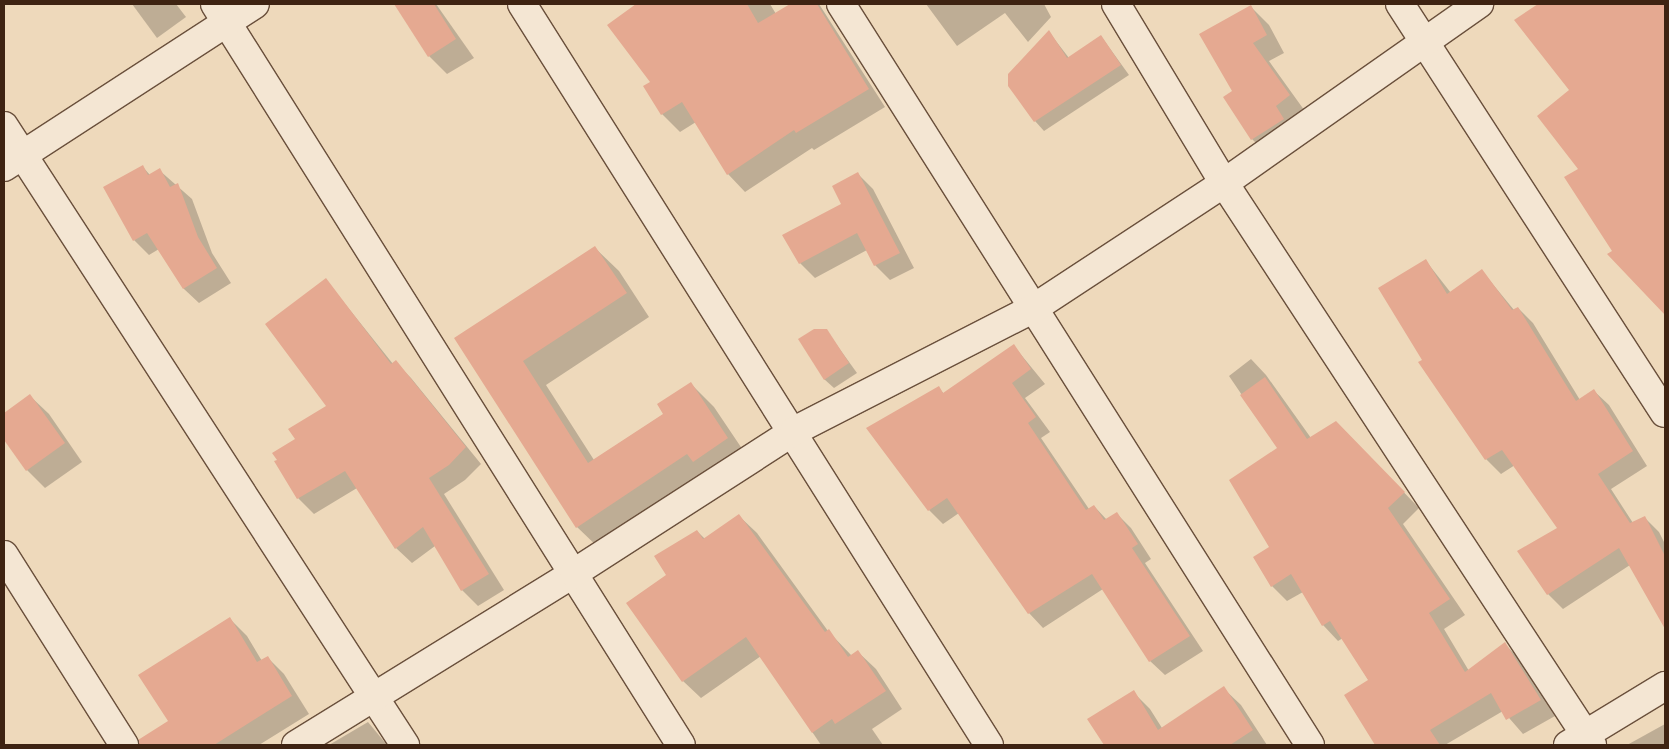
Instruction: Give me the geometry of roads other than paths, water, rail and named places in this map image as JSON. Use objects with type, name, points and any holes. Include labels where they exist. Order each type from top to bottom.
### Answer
[{"type":"street","points":[[13,161],[220,13],[255,4]]},
{"type":"street","points":[[522,4],[794,431],[989,745]]},
{"type":"street","points":[[841,4],[1310,745]]},
{"type":"street","points":[[1116,4],[1224,183],[1582,742],[1665,686]]},
{"type":"street","points":[[1400,4],[1665,413]]},
{"type":"street","points":[[296,745],[376,698],[794,431],[1034,308],[1224,183],[1480,4]]},
{"type":"street","points":[[220,13],[681,745]]},
{"type":"street","points":[[4,126],[13,161],[376,698],[405,745]]},
{"type":"street","points":[[4,555],[124,745]]}]
